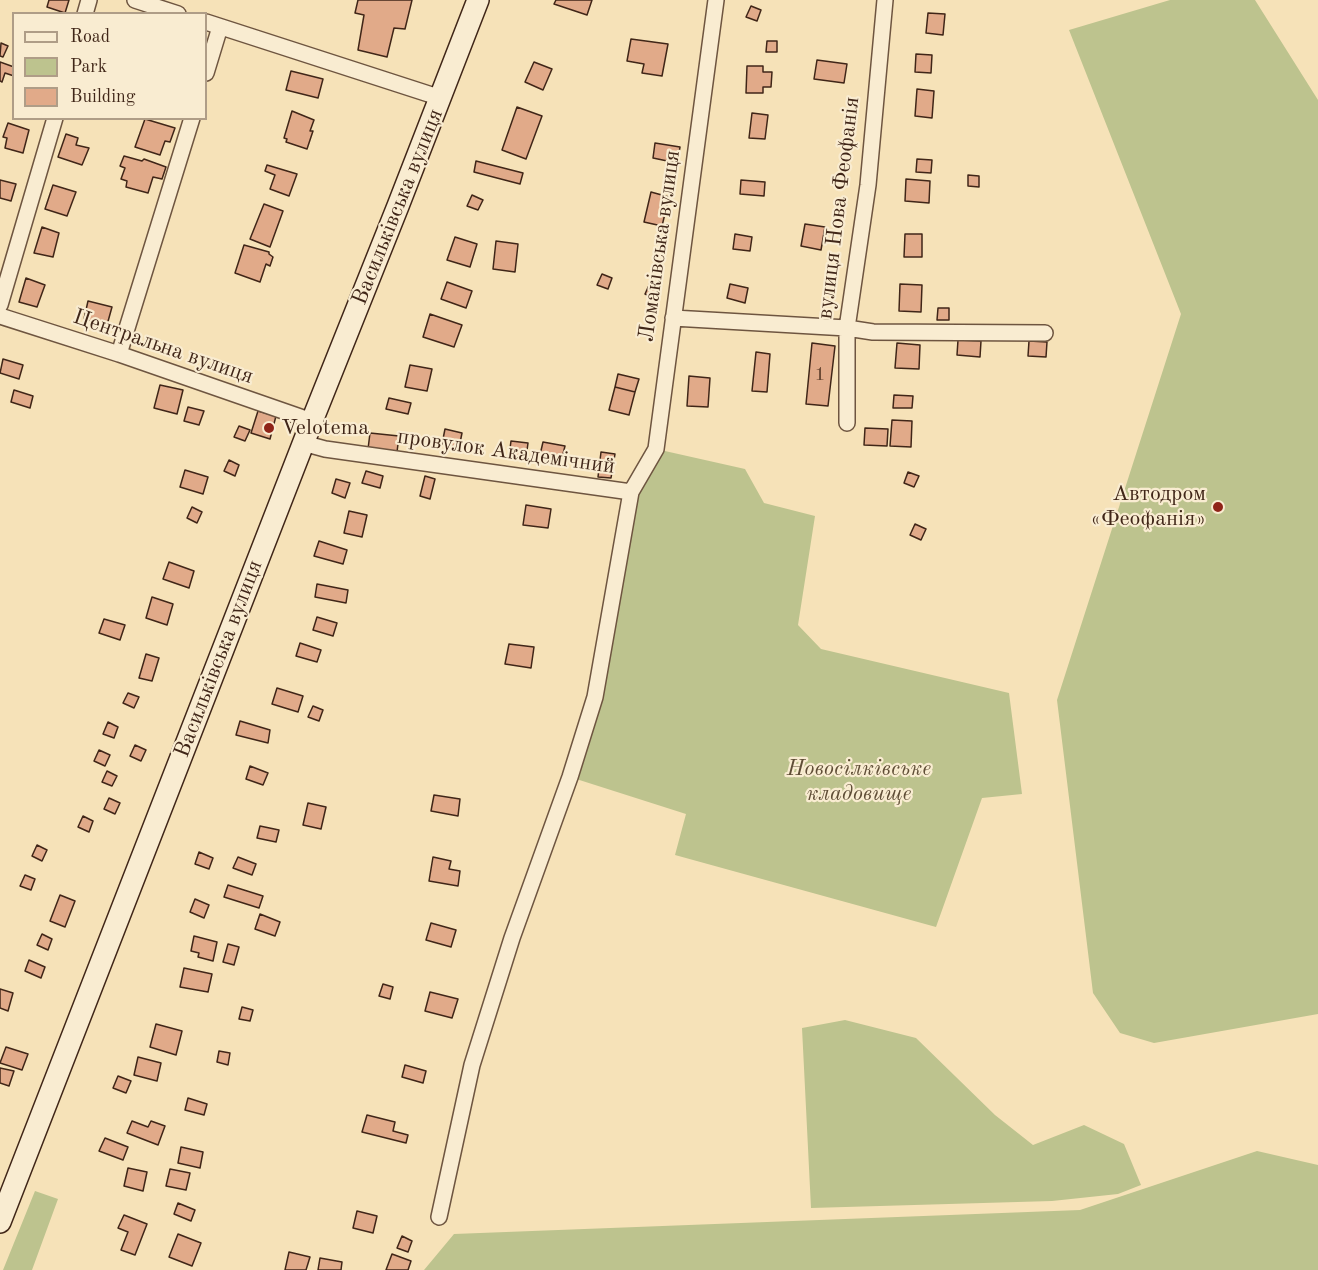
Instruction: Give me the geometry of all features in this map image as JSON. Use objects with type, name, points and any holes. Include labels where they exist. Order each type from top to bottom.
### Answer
[{"type":"street","points":[[135,0],[172,12]]},
{"type":"street","name":"Васильківська вулиця","points":[[0,1221],[478,0]]},
{"type":"street","name":"Ломаківська вулиця","points":[[631,492],[656,449],[716,0]]},
{"type":"street","name":"вулиця Нова Феофанія","points":[[847,423],[847,328],[868,185],[885,0]]},
{"type":"street","points":[[207,66],[213,24]]},
{"type":"street","name":"Васильківська вулиця","points":[[213,24],[441,98]]},
{"type":"street","points":[[0,305],[53,120]]},
{"type":"street","points":[[119,354],[191,120]]},
{"type":"street","name":"Центральна вулиця","points":[[0,316],[119,354],[312,421]]},
{"type":"street","points":[[673,318],[847,328],[873,332],[1045,333]]},
{"type":"street","name":"провулок Академічний","points":[[303,443],[325,449],[631,492]]},
{"type":"street","points":[[439,1216],[472,1065],[512,938],[570,777],[595,697],[631,492]]},
{"type":"green space","name":"Автодром «Феофанія»","points":[[1170,0],[1255,0],[1318,100],[1318,1014],[1154,1043],[1120,1033],[1093,993],[1057,700],[1181,314],[1069,30]]},
{"type":"green space","name":"Новосілківське кладовище","points":[[656,449],[745,469],[764,503],[815,516],[798,625],[821,649],[1009,693],[1022,794],[982,798],[936,927],[675,855],[686,814],[570,777],[595,697],[631,492]]},
{"type":"green space","points":[[845,1020],[916,1038],[995,1115],[1033,1145],[1084,1125],[1124,1144],[1141,1185],[1118,1194],[1052,1201],[811,1208],[802,1028]]},
{"type":"green space","points":[[1257,1151],[1318,1165],[1318,1270],[424,1270],[454,1234],[1080,1210]]},
{"type":"green space","points":[[35,1191],[58,1199],[32,1270],[3,1270]]},
{"type":"building","points":[[49,0],[69,0],[65,12],[47,7]]},
{"type":"building","points":[[358,0],[412,0],[405,29],[394,28],[387,57],[358,50],[364,15],[355,13]]},
{"type":"building","points":[[556,0],[592,0],[587,15],[554,4]]},
{"type":"building","points":[[751,6],[761,10],[757,21],[746,17]]},
{"type":"building","points":[[928,13],[945,14],[943,35],[926,33]]},
{"type":"building","points":[[631,39],[668,44],[662,76],[642,73],[644,64],[627,61]]},
{"type":"building","points":[[767,41],[777,41],[777,52],[766,52]]},
{"type":"building","points":[[1,43],[8,46],[3,57],[0,56]]},
{"type":"building","points":[[916,54],[932,55],[931,73],[915,72]]},
{"type":"building","points":[[817,60],[847,64],[844,83],[814,79]]},
{"type":"building","points":[[0,62],[12,66],[12,75],[5,73],[2,82],[0,81]]},
{"type":"building","points":[[534,62],[552,69],[543,90],[525,82]]},
{"type":"building","points":[[747,66],[763,66],[763,72],[772,72],[771,87],[763,87],[763,93],[746,93]]},
{"type":"building","points":[[291,71],[323,79],[318,98],[286,90]]},
{"type":"building","points":[[917,89],[934,91],[932,118],[915,116]]},
{"type":"building","points":[[517,107],[542,116],[526,159],[502,150]]},
{"type":"building","points":[[292,111],[314,120],[307,149],[286,142],[287,139],[284,138]]},
{"type":"building","points":[[752,113],[768,115],[765,139],[749,138]]},
{"type":"building","points":[[145,120],[175,128],[170,142],[165,141],[160,155],[135,147]]},
{"type":"building","points":[[8,123],[29,130],[23,153],[5,148],[7,138],[3,137]]},
{"type":"building","points":[[66,134],[78,138],[76,145],[89,148],[82,165],[58,157]]},
{"type":"building","points":[[655,143],[680,147],[677,163],[653,158]]},
{"type":"building","points":[[124,156],[142,161],[144,159],[166,167],[162,179],[153,177],[148,193],[126,187],[127,181],[121,179],[125,168],[120,166]]},
{"type":"building","points":[[917,159],[932,160],[931,173],[916,172]]},
{"type":"building","points":[[476,161],[523,173],[520,184],[474,172]]},
{"type":"building","points":[[267,165],[297,174],[289,196],[270,189],[275,175],[265,171]]},
{"type":"building","points":[[968,175],[979,176],[979,187],[968,186]]},
{"type":"building","points":[[906,179],[930,181],[929,203],[905,201]]},
{"type":"building","points":[[0,180],[16,184],[11,201],[0,198]]},
{"type":"building","points":[[741,180],[765,182],[764,196],[740,194]]},
{"type":"building","points":[[53,185],[76,192],[67,216],[45,209]]},
{"type":"building","points":[[651,192],[669,197],[662,226],[644,222]]},
{"type":"building","points":[[472,195],[483,200],[478,210],[467,206]]},
{"type":"building","points":[[264,204],[283,211],[270,247],[250,239]]},
{"type":"building","points":[[805,224],[825,227],[821,250],[801,246]]},
{"type":"building","points":[[42,227],[59,233],[53,257],[34,253]]},
{"type":"building","points":[[735,234],[752,237],[750,251],[733,249]]},
{"type":"building","points":[[905,234],[922,234],[922,257],[904,257]]},
{"type":"building","points":[[455,237],[477,244],[470,267],[447,260]]},
{"type":"building","points":[[496,241],[518,244],[515,272],[493,269]]},
{"type":"building","points":[[244,245],[269,252],[273,257],[270,266],[266,264],[260,282],[235,273]]},
{"type":"building","points":[[602,274],[612,278],[608,289],[597,285]]},
{"type":"building","points":[[26,278],[45,285],[37,307],[19,302]]},
{"type":"building","points":[[447,282],[472,291],[466,308],[441,299]]},
{"type":"building","points":[[650,283],[661,288],[656,299],[645,294]]},
{"type":"building","points":[[730,284],[748,288],[745,303],[727,298]]},
{"type":"building","points":[[900,284],[922,285],[921,312],[899,311]]},
{"type":"building","points":[[88,301],[112,307],[107,325],[84,319]]},
{"type":"building","points":[[938,308],[949,308],[949,320],[937,320]]},
{"type":"building","points":[[430,314],[462,325],[454,347],[423,337]]},
{"type":"building","points":[[958,340],[981,341],[980,357],[957,355]]},
{"type":"building","points":[[1029,341],[1047,342],[1046,357],[1028,356]]},
{"type":"building","points":[[812,343],[835,346],[828,406],[806,404]]},
{"type":"building","points":[[897,343],[920,345],[919,369],[895,368]]},
{"type":"building","points":[[756,352],[770,354],[767,392],[752,391]]},
{"type":"building","points":[[3,359],[23,365],[19,379],[0,373]]},
{"type":"building","points":[[410,365],[432,369],[427,391],[405,387]]},
{"type":"building","points":[[618,374],[639,379],[635,392],[615,387]]},
{"type":"building","points":[[689,376],[710,378],[708,407],[687,406]]},
{"type":"building","points":[[160,385],[183,390],[177,414],[154,408]]},
{"type":"building","points":[[615,387],[635,392],[629,415],[609,410]]},
{"type":"building","points":[[14,390],[33,396],[30,408],[11,402]]},
{"type":"building","points":[[894,395],[913,396],[912,408],[893,408]]},
{"type":"building","points":[[389,398],[411,403],[408,414],[386,409]]},
{"type":"building","points":[[188,407],[204,411],[199,425],[184,421]]},
{"type":"building","points":[[258,411],[276,416],[270,439],[251,433]]},
{"type":"building","points":[[892,420],[912,421],[911,447],[890,446]]},
{"type":"building","points":[[239,426],[250,430],[245,441],[234,437]]},
{"type":"building","points":[[865,428],[888,429],[887,446],[864,445]]},
{"type":"building","points":[[445,429],[462,433],[459,448],[442,444]]},
{"type":"building","points":[[370,433],[399,436],[397,452],[368,449]]},
{"type":"building","points":[[511,441],[528,443],[526,458],[509,456]]},
{"type":"building","points":[[543,442],[565,446],[562,458],[540,455]]},
{"type":"building","points":[[601,452],[615,454],[611,478],[598,477]]},
{"type":"building","points":[[229,460],[239,465],[235,476],[224,471]]},
{"type":"building","points":[[185,470],[208,477],[203,494],[180,487]]},
{"type":"building","points":[[366,471],[383,476],[380,488],[362,483]]},
{"type":"building","points":[[908,472],[919,476],[914,487],[904,483]]},
{"type":"building","points":[[425,476],[435,479],[430,499],[420,496]]},
{"type":"building","points":[[336,479],[350,483],[345,498],[332,493]]},
{"type":"building","points":[[526,505],[551,509],[548,528],[523,525]]},
{"type":"building","points":[[192,507],[202,512],[197,523],[187,518]]},
{"type":"building","points":[[349,511],[367,515],[362,537],[344,533]]},
{"type":"building","points":[[915,524],[926,529],[921,540],[910,535]]},
{"type":"building","points":[[319,541],[347,550],[343,564],[314,556]]},
{"type":"building","points":[[169,562],[194,571],[189,588],[163,579]]},
{"type":"building","points":[[317,584],[348,590],[346,603],[315,597]]},
{"type":"building","points":[[152,597],[173,604],[167,625],[146,618]]},
{"type":"building","points":[[317,617],[337,623],[333,636],[313,630]]},
{"type":"building","points":[[104,619],[125,625],[120,640],[99,633]]},
{"type":"building","points":[[300,643],[321,650],[317,662],[296,656]]},
{"type":"building","points":[[509,644],[534,647],[531,668],[505,664]]},
{"type":"building","points":[[146,654],[159,658],[152,681],[139,678]]},
{"type":"building","points":[[277,688],[303,696],[298,712],[272,704]]},
{"type":"building","points":[[128,693],[139,697],[134,708],[123,703]]},
{"type":"building","points":[[313,706],[323,710],[319,721],[308,717]]},
{"type":"building","points":[[240,721],[270,730],[268,743],[236,735]]},
{"type":"building","points":[[108,722],[118,727],[114,738],[103,734]]},
{"type":"building","points":[[135,745],[146,750],[141,761],[130,756]]},
{"type":"building","points":[[99,750],[110,755],[105,766],[94,761]]},
{"type":"building","points":[[250,766],[268,773],[263,785],[246,779]]},
{"type":"building","points":[[107,771],[117,776],[112,786],[102,782]]},
{"type":"building","points":[[434,795],[460,799],[458,816],[431,811]]},
{"type":"building","points":[[109,798],[120,803],[115,814],[104,809]]},
{"type":"building","points":[[308,803],[326,807],[321,829],[303,825]]},
{"type":"building","points":[[83,816],[93,821],[89,832],[78,827]]},
{"type":"building","points":[[260,826],[279,830],[276,842],[257,838]]},
{"type":"building","points":[[37,845],[47,850],[42,861],[32,856]]},
{"type":"building","points":[[199,852],[213,858],[209,869],[195,864]]},
{"type":"building","points":[[238,857],[256,864],[252,875],[233,868]]},
{"type":"building","points":[[433,857],[451,861],[449,869],[460,871],[458,886],[429,881]]},
{"type":"building","points":[[25,875],[35,879],[31,890],[20,886]]},
{"type":"building","points":[[228,885],[263,896],[259,908],[224,897]]},
{"type":"building","points":[[60,895],[75,901],[65,927],[50,921]]},
{"type":"building","points":[[195,899],[209,905],[204,918],[190,912]]},
{"type":"building","points":[[260,914],[280,922],[275,936],[255,929]]},
{"type":"building","points":[[431,923],[456,930],[451,947],[426,940]]},
{"type":"building","points":[[42,934],[52,939],[48,950],[37,945]]},
{"type":"building","points":[[194,936],[217,942],[213,961],[198,957],[199,953],[191,951]]},
{"type":"building","points":[[228,944],[239,947],[234,965],[223,962]]},
{"type":"building","points":[[29,960],[45,967],[41,978],[25,971]]},
{"type":"building","points":[[184,968],[212,974],[208,992],[180,987]]},
{"type":"building","points":[[383,984],[393,987],[390,999],[379,996]]},
{"type":"building","points":[[0,989],[13,993],[8,1011],[0,1008]]},
{"type":"building","points":[[430,992],[458,999],[452,1018],[425,1011]]},
{"type":"building","points":[[242,1007],[253,1010],[250,1021],[239,1019]]},
{"type":"building","points":[[156,1024],[182,1031],[176,1055],[150,1047]]},
{"type":"building","points":[[6,1047],[28,1054],[22,1070],[0,1063]]},
{"type":"building","points":[[219,1051],[230,1053],[228,1065],[217,1062]]},
{"type":"building","points":[[138,1057],[161,1063],[157,1081],[134,1075]]},
{"type":"building","points":[[405,1065],[426,1071],[423,1083],[402,1077]]},
{"type":"building","points":[[0,1068],[14,1071],[9,1086],[0,1083]]},
{"type":"building","points":[[118,1076],[131,1081],[126,1093],[113,1088]]},
{"type":"building","points":[[188,1098],[207,1104],[204,1115],[185,1110]]},
{"type":"building","points":[[367,1115],[395,1122],[393,1131],[408,1135],[406,1143],[362,1132]]},
{"type":"building","points":[[132,1121],[148,1127],[151,1121],[165,1126],[158,1145],[127,1133]]},
{"type":"building","points":[[105,1138],[128,1147],[123,1160],[99,1151]]},
{"type":"building","points":[[181,1147],[203,1152],[200,1168],[178,1163]]},
{"type":"building","points":[[128,1168],[147,1172],[143,1191],[124,1186]]},
{"type":"building","points":[[170,1169],[190,1173],[186,1190],[166,1186]]},
{"type":"building","points":[[178,1203],[195,1210],[191,1221],[174,1214]]},
{"type":"building","points":[[357,1211],[377,1216],[373,1233],[353,1228]]},
{"type":"building","points":[[124,1215],[147,1224],[135,1255],[121,1250],[128,1232],[118,1228]]},
{"type":"building","points":[[178,1234],[201,1243],[192,1266],[169,1257]]},
{"type":"building","points":[[402,1236],[412,1241],[408,1252],[397,1248]]},
{"type":"building","points":[[289,1252],[310,1257],[306,1270],[285,1270]]},
{"type":"building","points":[[392,1254],[411,1261],[408,1270],[386,1270]]},
{"type":"building","points":[[320,1258],[342,1262],[341,1270],[318,1270]]},
{"type":"place","name":"Velotema","points":[[269,428]]},
{"type":"place","name":"Автодром «Феофанія»","points":[[1218,507]]}]
